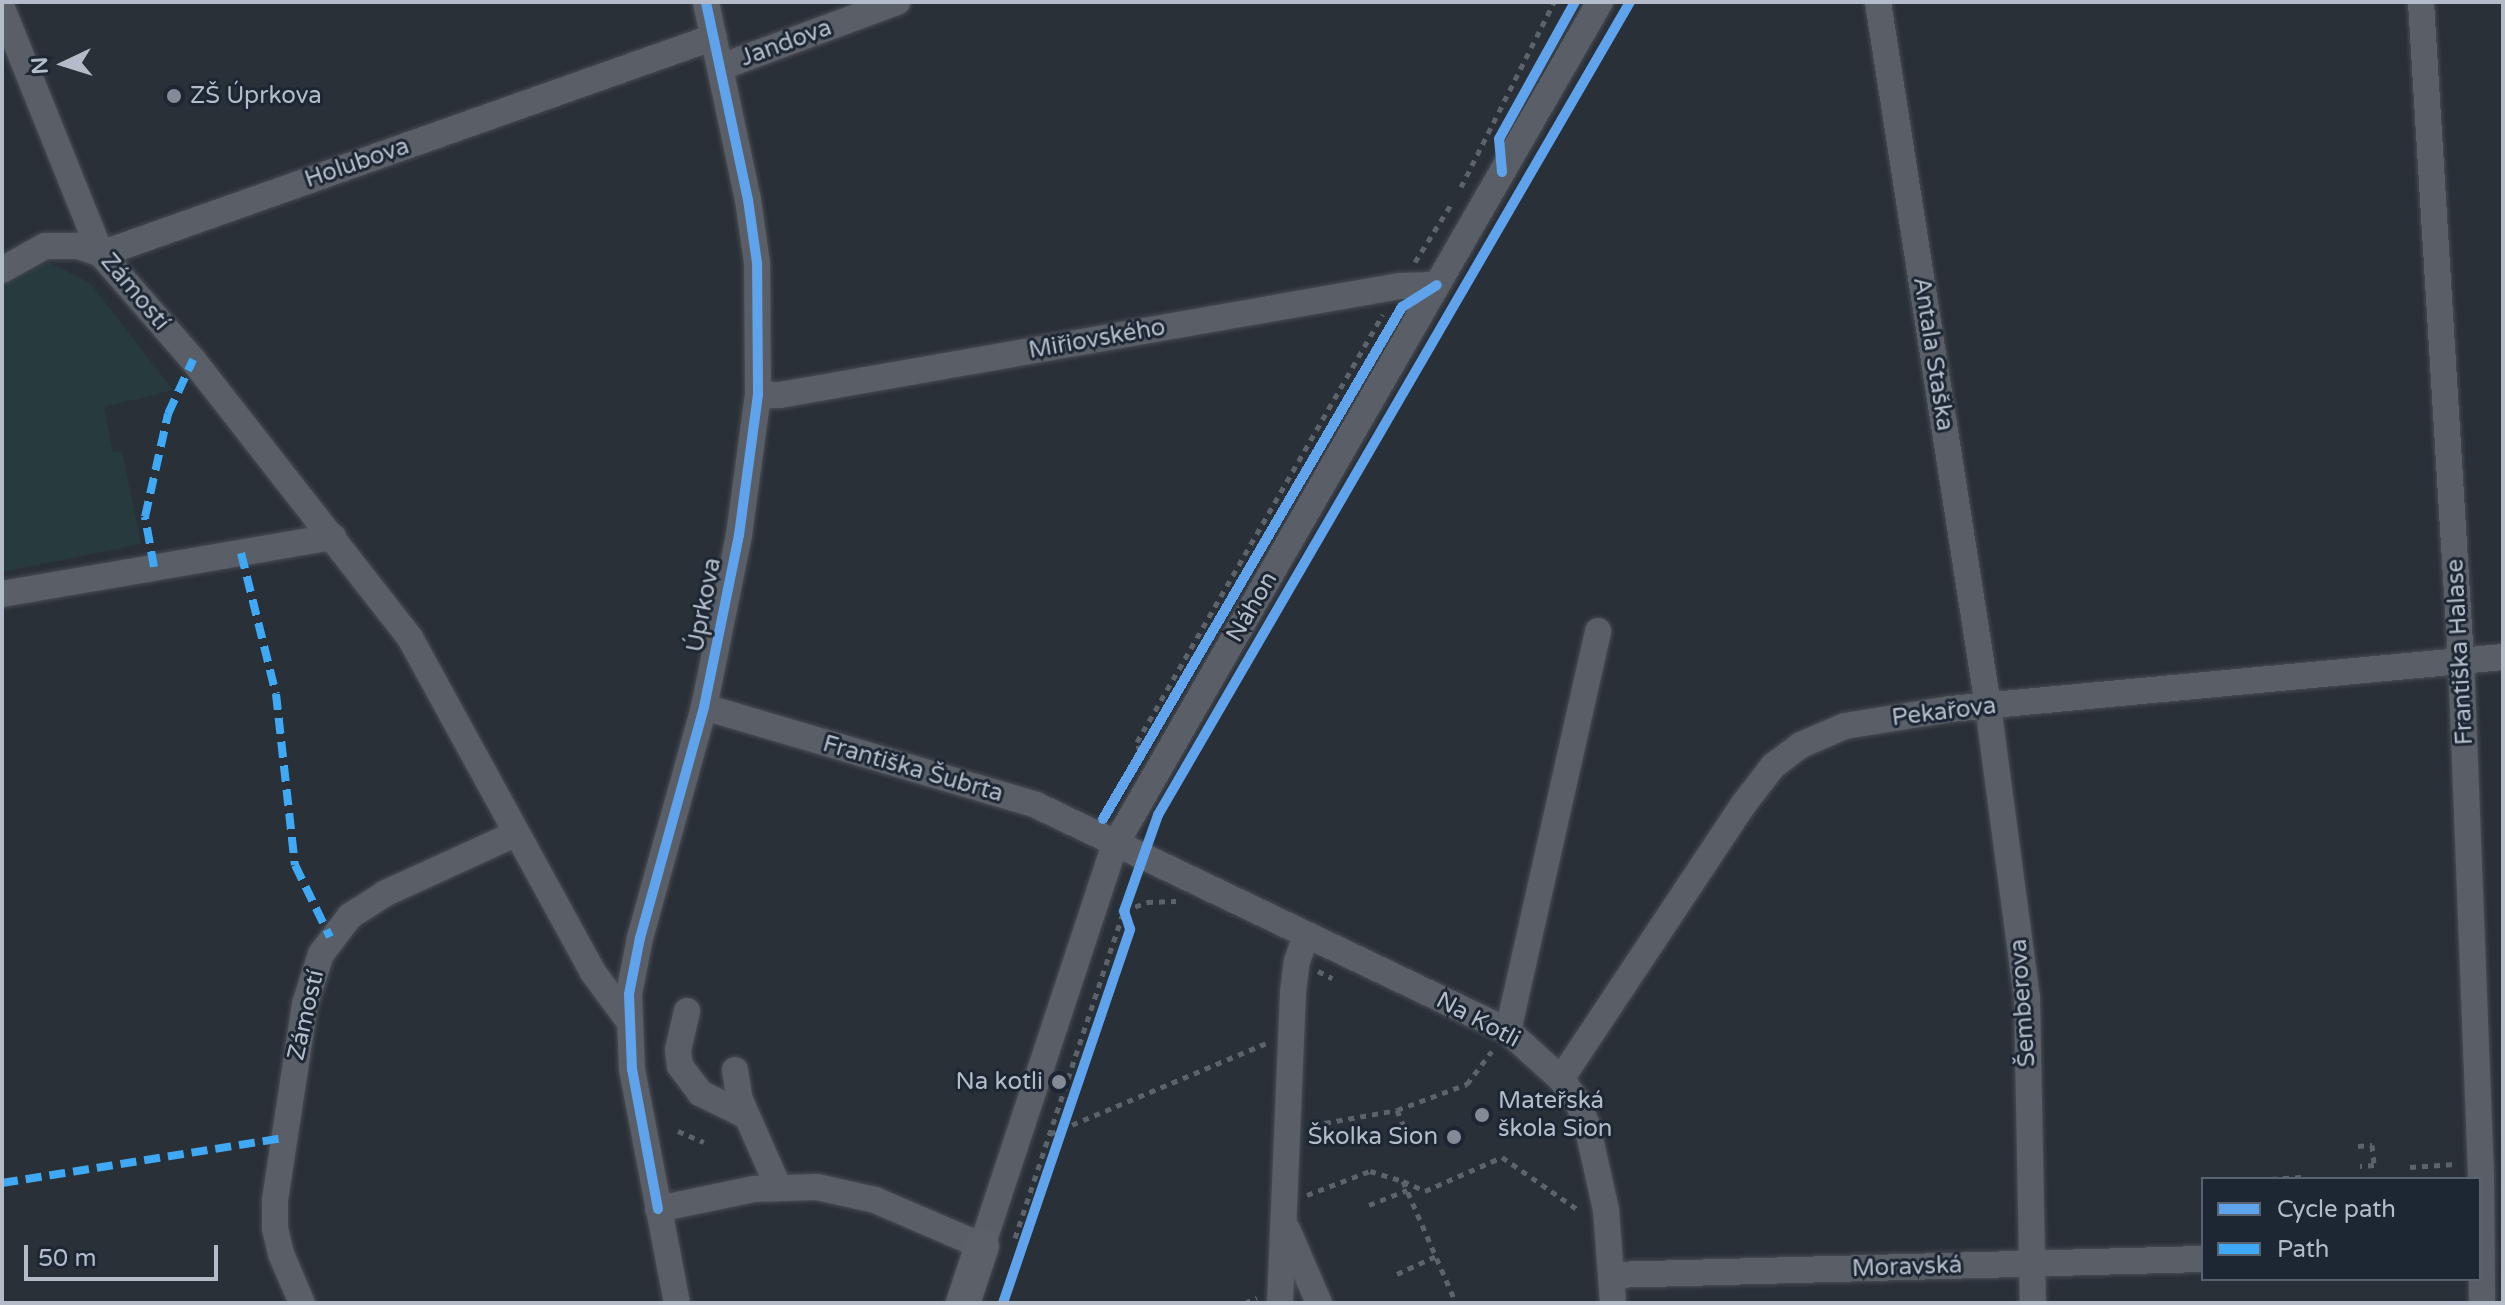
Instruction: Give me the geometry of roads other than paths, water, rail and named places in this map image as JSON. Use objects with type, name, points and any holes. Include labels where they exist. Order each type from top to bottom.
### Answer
[{"type":"main road","points":[[963,1303],[1005,1246]]},
{"type":"street","name":"Úprkova","points":[[677,1303],[632,1069],[628,1020],[640,938],[704,707],[739,535],[758,395],[757,263],[706,2]]},
{"type":"street","name":"Jandova","points":[[721,67],[897,2]]},
{"type":"street","name":"Náhon","points":[[1005,1246],[1014,1148],[1115,845],[1600,2]]},
{"type":"street","name":"Antala Staška","points":[[1878,2],[1988,706]]},
{"type":"street","name":"Františka Halase","points":[[2421,2],[2461,659],[2480,1163],[2488,1252],[2482,1303]]},
{"type":"street","name":"Zámostí","points":[[2,8],[101,254],[193,360],[410,638],[592,971],[628,1020]]},
{"type":"street","name":"Holubova","points":[[101,254],[714,37]]},
{"type":"street","points":[[2,270],[45,246],[78,246],[101,254]]},
{"type":"street","name":"Miřiovského","points":[[758,395],[796,392],[1400,286],[1437,285]]},
{"type":"street","points":[[2,594],[333,537]]},
{"type":"street","points":[[1508,1031],[1598,631]]},
{"type":"street","name":"Pekařova","points":[[1561,1079],[1743,805],[1773,766],[1801,745],[1845,726],[1988,706],[2503,657]]},
{"type":"street","name":"Šemberova","points":[[1988,706],[2027,998],[2033,1303]]},
{"type":"street","name":"Františka Šubrta","points":[[704,707],[1036,805],[1115,845]]},
{"type":"street","name":"Zámostí","points":[[302,1303],[281,1254],[275,1229],[275,1200],[305,1004],[321,954],[350,916],[386,893],[515,834]]},
{"type":"street","name":"Na Kotli","points":[[1115,845],[1508,1031],[1561,1079],[1578,1102],[1595,1151],[1606,1210],[1613,1303]]},
{"type":"street","points":[[1269,1300],[1284,1222],[1293,992],[1297,961],[1306,936]]},
{"type":"street","points":[[687,1011],[678,1050],[680,1066],[700,1093],[745,1115]]},
{"type":"street","points":[[735,1070],[745,1115],[778,1186]]},
{"type":"street","points":[[658,1209],[778,1186],[817,1187],[853,1194],[1005,1246]]},
{"type":"street","points":[[1284,1222],[1319,1303]]},
{"type":"street","name":"Moravská","points":[[1611,1275],[2201,1259]]},
{"type":"place","name":"ZŠ Úprkova","points":[[174,96]]},
{"type":"place","name":"Na kotli","points":[[1059,1082]]},
{"type":"place","name":"Mateřská škola Sion","points":[[1482,1115]]},
{"type":"place","name":"Školka Sion","points":[[1454,1137]]}]
